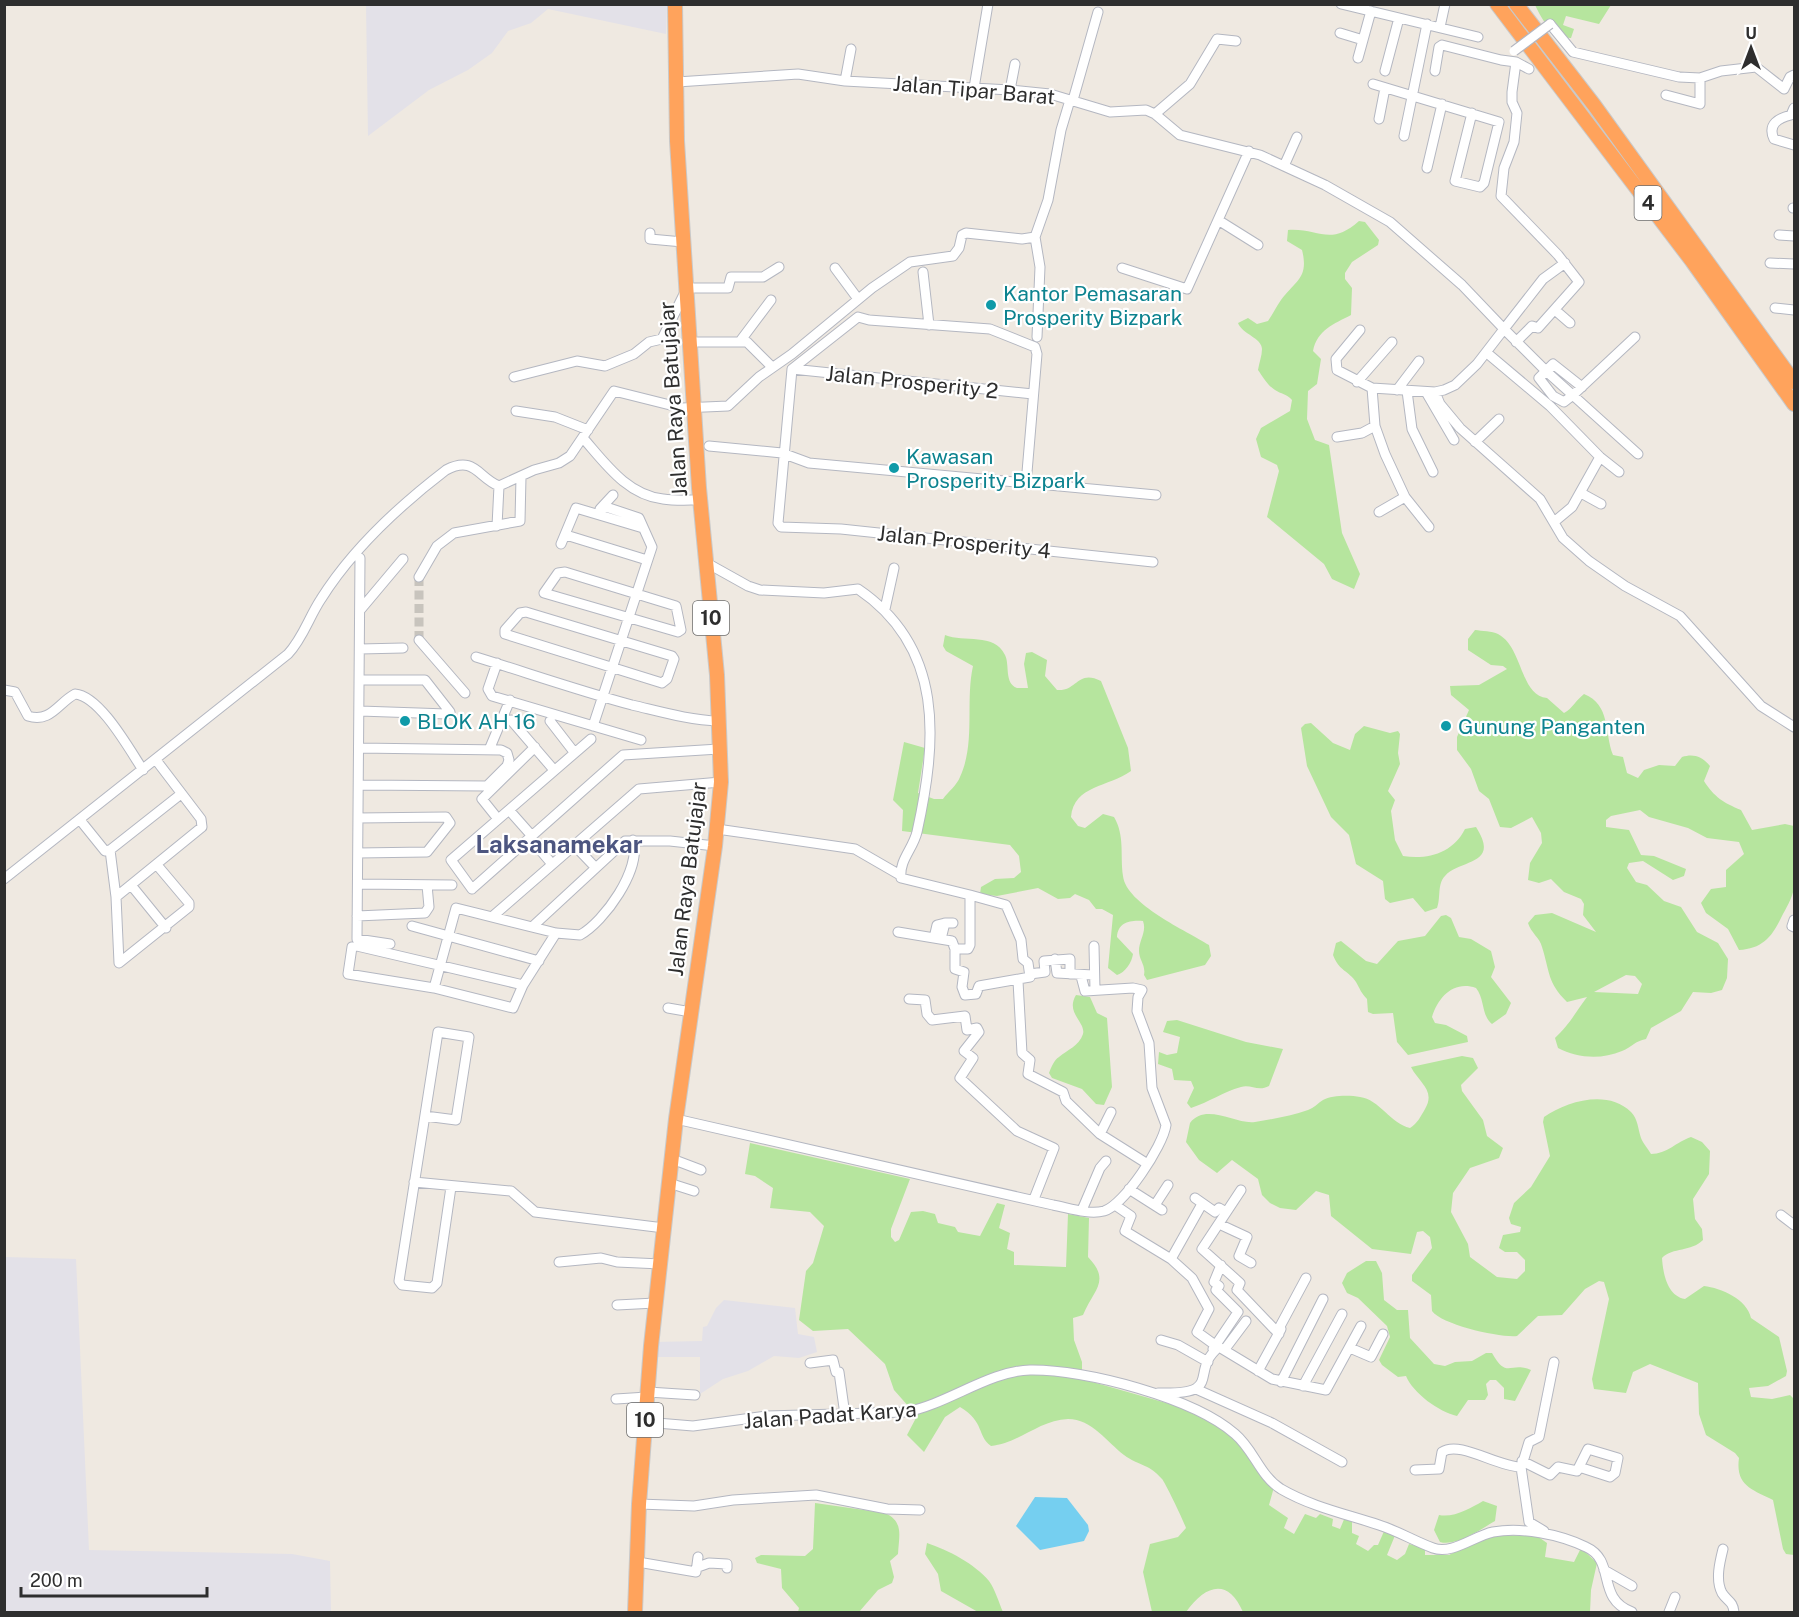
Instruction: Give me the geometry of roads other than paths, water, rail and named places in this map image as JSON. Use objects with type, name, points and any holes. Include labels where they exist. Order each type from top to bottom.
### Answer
[{"type":"highway","name":"Jalan Raya Batujajar","points":[[635,1612],[639,1504],[655,1303],[676,1119],[715,846],[721,782],[719,718],[700,500],[677,141],[675,4]]},
{"type":"highway","name":"4","points":[[1497,4],[1692,261],[1794,404]]},
{"type":"highway","name":"4","points":[[1516,4],[1601,114],[1794,382]]},
{"type":"street","points":[[974,88],[988,4]]},
{"type":"street","points":[[1341,4],[1478,36]]},
{"type":"street","points":[[1440,27],[1444,4]]},
{"type":"street","points":[[1358,58],[1371,11]]},
{"type":"street","points":[[1038,337],[1040,267],[1035,237],[1048,200],[1061,130],[1098,12]]},
{"type":"street","points":[[1385,71],[1398,18]]},
{"type":"street","points":[[1404,136],[1427,24]]},
{"type":"street","points":[[1435,71],[1439,47],[1442,45],[1516,62],[1529,70],[1514,51],[1550,24],[1573,52],[1636,68],[1700,78],[1721,71],[1752,66],[1760,69],[1784,89],[1790,77],[1794,75]]},
{"type":"street","points":[[1340,33],[1363,40]]},
{"type":"street","points":[[1236,41],[1217,39],[1190,84],[1155,114],[1180,135],[1249,151],[1324,185],[1394,225],[1462,285],[1546,371],[1638,454]]},
{"type":"street","points":[[845,81],[851,49]]},
{"type":"street","points":[[1516,62],[1512,92],[1512,102],[1517,113],[1514,142],[1504,168],[1501,196],[1579,282],[1538,328],[1532,326],[1516,342]]},
{"type":"street","points":[[1010,90],[1015,64]]},
{"type":"street","name":"Jalan Tipar Barat","points":[[677,82],[792,74],[845,81],[1010,90],[1072,100],[1110,112],[1146,110],[1155,114]]},
{"type":"street","points":[[1666,95],[1700,104],[1700,78]]},
{"type":"street","points":[[1373,84],[1472,113],[1500,124],[1484,183],[1480,187],[1455,181],[1472,113]]},
{"type":"street","points":[[1379,119],[1385,87]]},
{"type":"street","points":[[1427,168],[1442,104]]},
{"type":"street","points":[[1794,108],[1791,115],[1775,121],[1772,132],[1774,139],[1794,145]]},
{"type":"street","points":[[1284,166],[1297,137]]},
{"type":"street","points":[[1122,268],[1186,290],[1249,151]]},
{"type":"street","points":[[1218,220],[1258,245]]},
{"type":"street","points":[[650,233],[650,239],[683,242]]},
{"type":"street","points":[[499,486],[534,470],[562,462],[574,452],[614,391],[682,408],[728,406],[772,367],[792,354],[858,299],[910,262],[953,256],[959,248],[962,235],[966,233],[1022,239],[1035,237]]},
{"type":"street","points":[[1779,235],[1794,236]]},
{"type":"street","points":[[1360,330],[1334,364],[1337,370],[1357,382],[1372,388],[1430,392],[1455,385],[1487,353],[1543,279],[1564,263]]},
{"type":"street","points":[[1770,263],[1794,264]]},
{"type":"street","points":[[514,377],[577,361],[605,366],[634,354],[649,342],[662,339],[687,288],[728,288],[731,277],[763,277],[779,267]]},
{"type":"street","points":[[835,268],[858,299]]},
{"type":"street","points":[[923,272],[929,325]]},
{"type":"street","points":[[741,340],[771,300]]},
{"type":"street","points":[[1775,308],[1794,310]]},
{"type":"street","points":[[1555,310],[1570,323]]},
{"type":"street","points":[[782,453],[792,369],[858,317],[869,320],[990,329],[1035,347],[1037,354],[1026,484]]},
{"type":"street","points":[[1582,387],[1555,364],[1551,364],[1539,380],[1558,401],[1564,402],[1582,387],[1635,337]]},
{"type":"street","points":[[690,342],[741,340],[749,344],[772,367]]},
{"type":"street","points":[[1357,382],[1392,342]]},
{"type":"street","points":[[1487,353],[1550,406],[1600,457],[1619,472]]},
{"type":"street","points":[[1397,390],[1419,361]]},
{"type":"street","name":"Jalan Prosperity 2","points":[[792,369],[1033,394]]},
{"type":"street","points":[[1372,388],[1375,426],[1384,454],[1405,497],[1429,526]]},
{"type":"street","points":[[1407,391],[1412,429],[1433,472]]},
{"type":"street","points":[[1430,392],[1454,440]]},
{"type":"street","points":[[1430,392],[1448,415],[1475,442],[1540,499],[1563,538],[1589,561],[1625,586],[1680,616],[1761,706],[1794,727]]},
{"type":"street","points":[[516,411],[555,417],[586,434],[618,477],[639,491],[663,499],[700,500]]},
{"type":"street","points":[[1475,442],[1499,419]]},
{"type":"street","points":[[1337,437],[1362,433],[1375,426]]},
{"type":"street","points":[[708,446],[782,453],[809,462],[1156,495]]},
{"type":"street","name":"Jalan Prosperity 4","points":[[782,453],[778,523],[781,527],[841,529],[1153,562]]},
{"type":"street","points":[[1554,522],[1572,507],[1600,457]]},
{"type":"street","points":[[4,879],[288,654],[308,626],[321,598],[360,546],[436,477],[454,466],[468,465],[499,486]]},
{"type":"street","points":[[419,576],[437,546],[454,533],[460,530],[520,521],[521,477]]},
{"type":"street","points":[[497,526],[499,486]]},
{"type":"street","points":[[1581,493],[1601,504]]},
{"type":"street","points":[[596,514],[614,495]]},
{"type":"street","points":[[1379,512],[1405,497]]},
{"type":"street","points":[[593,726],[652,547],[638,517],[603,506]]},
{"type":"street","points":[[643,528],[576,508],[564,539],[647,560]]},
{"type":"street","points":[[360,558],[358,940],[390,944]]},
{"type":"street","points":[[361,609],[403,559]]},
{"type":"street","points":[[705,562],[748,586],[760,590],[824,592],[855,588],[885,609],[910,645],[925,680],[932,726],[927,780],[916,832],[903,861],[900,875]]},
{"type":"street","points":[[885,609],[894,568]]},
{"type":"street","points":[[565,572],[678,607],[681,630],[678,632],[628,617],[543,591],[558,573],[565,572]]},
{"type":"street","points":[[526,612],[620,642],[670,655],[674,659],[667,679],[662,683],[612,668],[507,635],[505,630],[520,613],[526,612]]},
{"type":"street","points":[[360,633],[380,646]]},
{"type":"street","points":[[419,640],[465,693]]},
{"type":"street","points":[[360,649],[380,646],[403,648]]},
{"type":"street","points":[[476,657],[603,697],[690,720],[719,718]]},
{"type":"street","points":[[496,663],[488,691],[492,696],[641,740]]},
{"type":"street","points":[[360,680],[425,680],[450,712],[447,714],[360,711]]},
{"type":"street","points":[[4,690],[15,692],[28,716],[34,718],[55,712],[75,693],[89,699],[101,711],[143,770]]},
{"type":"street","points":[[489,750],[510,700]]},
{"type":"street","points":[[511,720],[554,770]]},
{"type":"street","points":[[550,721],[574,752]]},
{"type":"street","points":[[591,739],[451,860],[472,890],[623,755],[719,749]]},
{"type":"street","points":[[498,819],[482,799],[535,747]]},
{"type":"street","points":[[359,748],[503,750],[509,760],[507,766],[487,786],[359,785]]},
{"type":"street","points":[[116,897],[202,827],[201,819],[156,760]]},
{"type":"street","points":[[493,916],[640,789],[721,782]]},
{"type":"street","points":[[80,820],[105,851],[110,850],[182,794]]},
{"type":"street","points":[[509,810],[552,864]]},
{"type":"street","points":[[358,818],[446,817],[450,823],[427,852],[358,853]]},
{"type":"street","points":[[717,829],[855,849],[900,875],[902,879],[923,882],[1006,905],[1019,934],[1023,959],[1028,963],[1029,978],[979,986],[974,995],[965,995],[962,987],[964,972],[955,969],[955,949],[952,941],[898,932]]},
{"type":"street","points":[[434,988],[456,908],[556,933],[583,934],[609,906],[632,868],[636,852],[633,840]]},
{"type":"street","points":[[532,927],[625,841],[715,846]]},
{"type":"street","points":[[574,845],[595,867]]},
{"type":"street","points":[[110,850],[116,897],[119,963],[166,928],[188,910],[190,905],[157,865]]},
{"type":"street","points":[[358,884],[453,885]]},
{"type":"street","points":[[131,885],[166,928]]},
{"type":"street","points":[[357,916],[426,913],[429,907],[427,885]]},
{"type":"street","points":[[955,949],[968,949],[970,945],[970,895]]},
{"type":"street","points":[[1794,920],[1792,926],[1794,927]]},
{"type":"street","points":[[938,939],[949,923]]},
{"type":"street","points":[[412,926],[539,961]]},
{"type":"street","points":[[524,985],[352,947],[348,974],[434,988],[513,1008],[524,985],[556,933]]},
{"type":"street","points":[[1094,946],[1095,990]]},
{"type":"street","points":[[1030,974],[1045,972],[1044,961],[1054,959],[1070,959],[1070,974]]},
{"type":"street","points":[[1054,959],[1057,973],[1093,975]]},
{"type":"street","points":[[676,1119],[1082,1210],[1102,1211],[1115,1205],[1129,1189],[1161,1141],[1166,1125],[1152,1088],[1149,1043],[1137,1011],[1138,997],[1142,990],[1133,988],[1083,991],[1081,976]]},
{"type":"street","points":[[1018,981],[1022,1053],[1030,1060],[1028,1074],[1066,1094],[1066,1101],[1100,1134],[1146,1163]]},
{"type":"street","points":[[909,999],[925,999],[927,1014],[932,1020],[965,1016],[967,1030],[977,1028],[979,1032],[964,1051],[973,1058],[960,1078],[1006,1117],[1016,1130],[1054,1148],[1034,1199]]},
{"type":"street","points":[[668,1008],[691,1012]]},
{"type":"street","points":[[425,1116],[456,1120],[469,1037],[438,1032],[399,1281],[402,1285],[429,1288],[437,1283],[452,1187]]},
{"type":"street","points":[[1100,1134],[1111,1112]]},
{"type":"street","points":[[672,1160],[701,1170]]},
{"type":"street","points":[[1082,1210],[1100,1168],[1106,1161]]},
{"type":"street","points":[[414,1182],[511,1191],[535,1212],[664,1228]]},
{"type":"street","points":[[669,1183],[693,1191]]},
{"type":"street","points":[[1129,1189],[1159,1208],[1168,1185]]},
{"type":"street","points":[[1241,1190],[1202,1250],[1240,1282],[1237,1290],[1278,1333]]},
{"type":"street","points":[[1171,1259],[1188,1231],[1199,1201],[1215,1212],[1218,1208],[1226,1212]]},
{"type":"street","points":[[1115,1205],[1131,1216],[1125,1231],[1171,1259],[1197,1283],[1209,1309],[1197,1332],[1212,1353]]},
{"type":"street","points":[[1781,1215],[1794,1225]]},
{"type":"street","points":[[1219,1224],[1247,1237],[1239,1256],[1251,1263]]},
{"type":"street","points":[[1188,1231],[1206,1242]]},
{"type":"street","points":[[559,1263],[601,1258],[617,1262],[661,1264]]},
{"type":"street","points":[[1152,1393],[1182,1393],[1196,1389],[1202,1382],[1212,1353],[1238,1312],[1216,1290],[1219,1286],[1214,1282],[1221,1265]]},
{"type":"street","points":[[1258,1371],[1306,1278]]},
{"type":"street","points":[[1281,1382],[1323,1299]]},
{"type":"street","points":[[617,1305],[655,1303]]},
{"type":"street","points":[[1303,1386],[1342,1314]]},
{"type":"street","points":[[1278,1333],[1287,1320]]},
{"type":"street","points":[[1225,1349],[1246,1321]]},
{"type":"street","points":[[1212,1353],[1217,1347],[1225,1349],[1258,1371],[1281,1382],[1326,1390],[1361,1326]]},
{"type":"street","points":[[1350,1348],[1371,1357],[1383,1334]]},
{"type":"street","points":[[1161,1340],[1212,1353]]},
{"type":"street","points":[[810,1363],[833,1360],[836,1372],[839,1372],[845,1415]]},
{"type":"street","points":[[1554,1362],[1539,1437],[1529,1442],[1522,1464],[1529,1522],[1554,1537]]},
{"type":"street","name":"Jalan Padat Karya","points":[[645,1422],[693,1426],[767,1416],[906,1412],[926,1408],[977,1385],[1030,1370],[1104,1380],[1152,1393],[1194,1409],[1227,1427],[1237,1435],[1266,1476],[1281,1489],[1328,1510],[1410,1536],[1433,1548],[1452,1548],[1496,1532],[1529,1531],[1554,1537],[1595,1552],[1599,1556],[1613,1600],[1618,1606],[1632,1612]]},
{"type":"street","points":[[1196,1389],[1272,1423],[1342,1462]]},
{"type":"street","points":[[616,1399],[648,1394],[695,1395]]},
{"type":"street","points":[[1415,1470],[1439,1469],[1442,1452],[1455,1447],[1503,1465],[1522,1464],[1550,1475],[1558,1467],[1575,1471],[1579,1467]]},
{"type":"street","points":[[639,1504],[694,1506],[733,1500],[816,1495],[887,1509],[920,1510]]},
{"type":"street","points":[[1723,1549],[1719,1569],[1721,1589],[1732,1602],[1734,1612]]},
{"type":"street","points":[[638,1562],[696,1572],[698,1557]]},
{"type":"street","points":[[698,1567],[709,1563],[727,1564],[727,1568]]},
{"type":"street","points":[[1604,1570],[1632,1586]]},
{"type":"street","points":[[1669,1612],[1675,1597]]},
{"type":"water","points":[[1035,1497],[1067,1498],[1088,1525],[1089,1531],[1084,1541],[1040,1550],[1016,1526]]},
{"type":"tunnel","points":[[419,577],[419,640]]},
{"type":"place","name":"Kantor Pemasaran Prosperity Bizpark","points":[[991,305]]},
{"type":"place","name":"Kawasan Prosperity Bizpark","points":[[894,468]]},
{"type":"place","name":"BLOK AH 16","points":[[405,721]]},
{"type":"place","name":"Gunung Panganten","points":[[1446,726]]},
{"type":"district","name":"Laksanamekar","points":[[559,844]]}]
